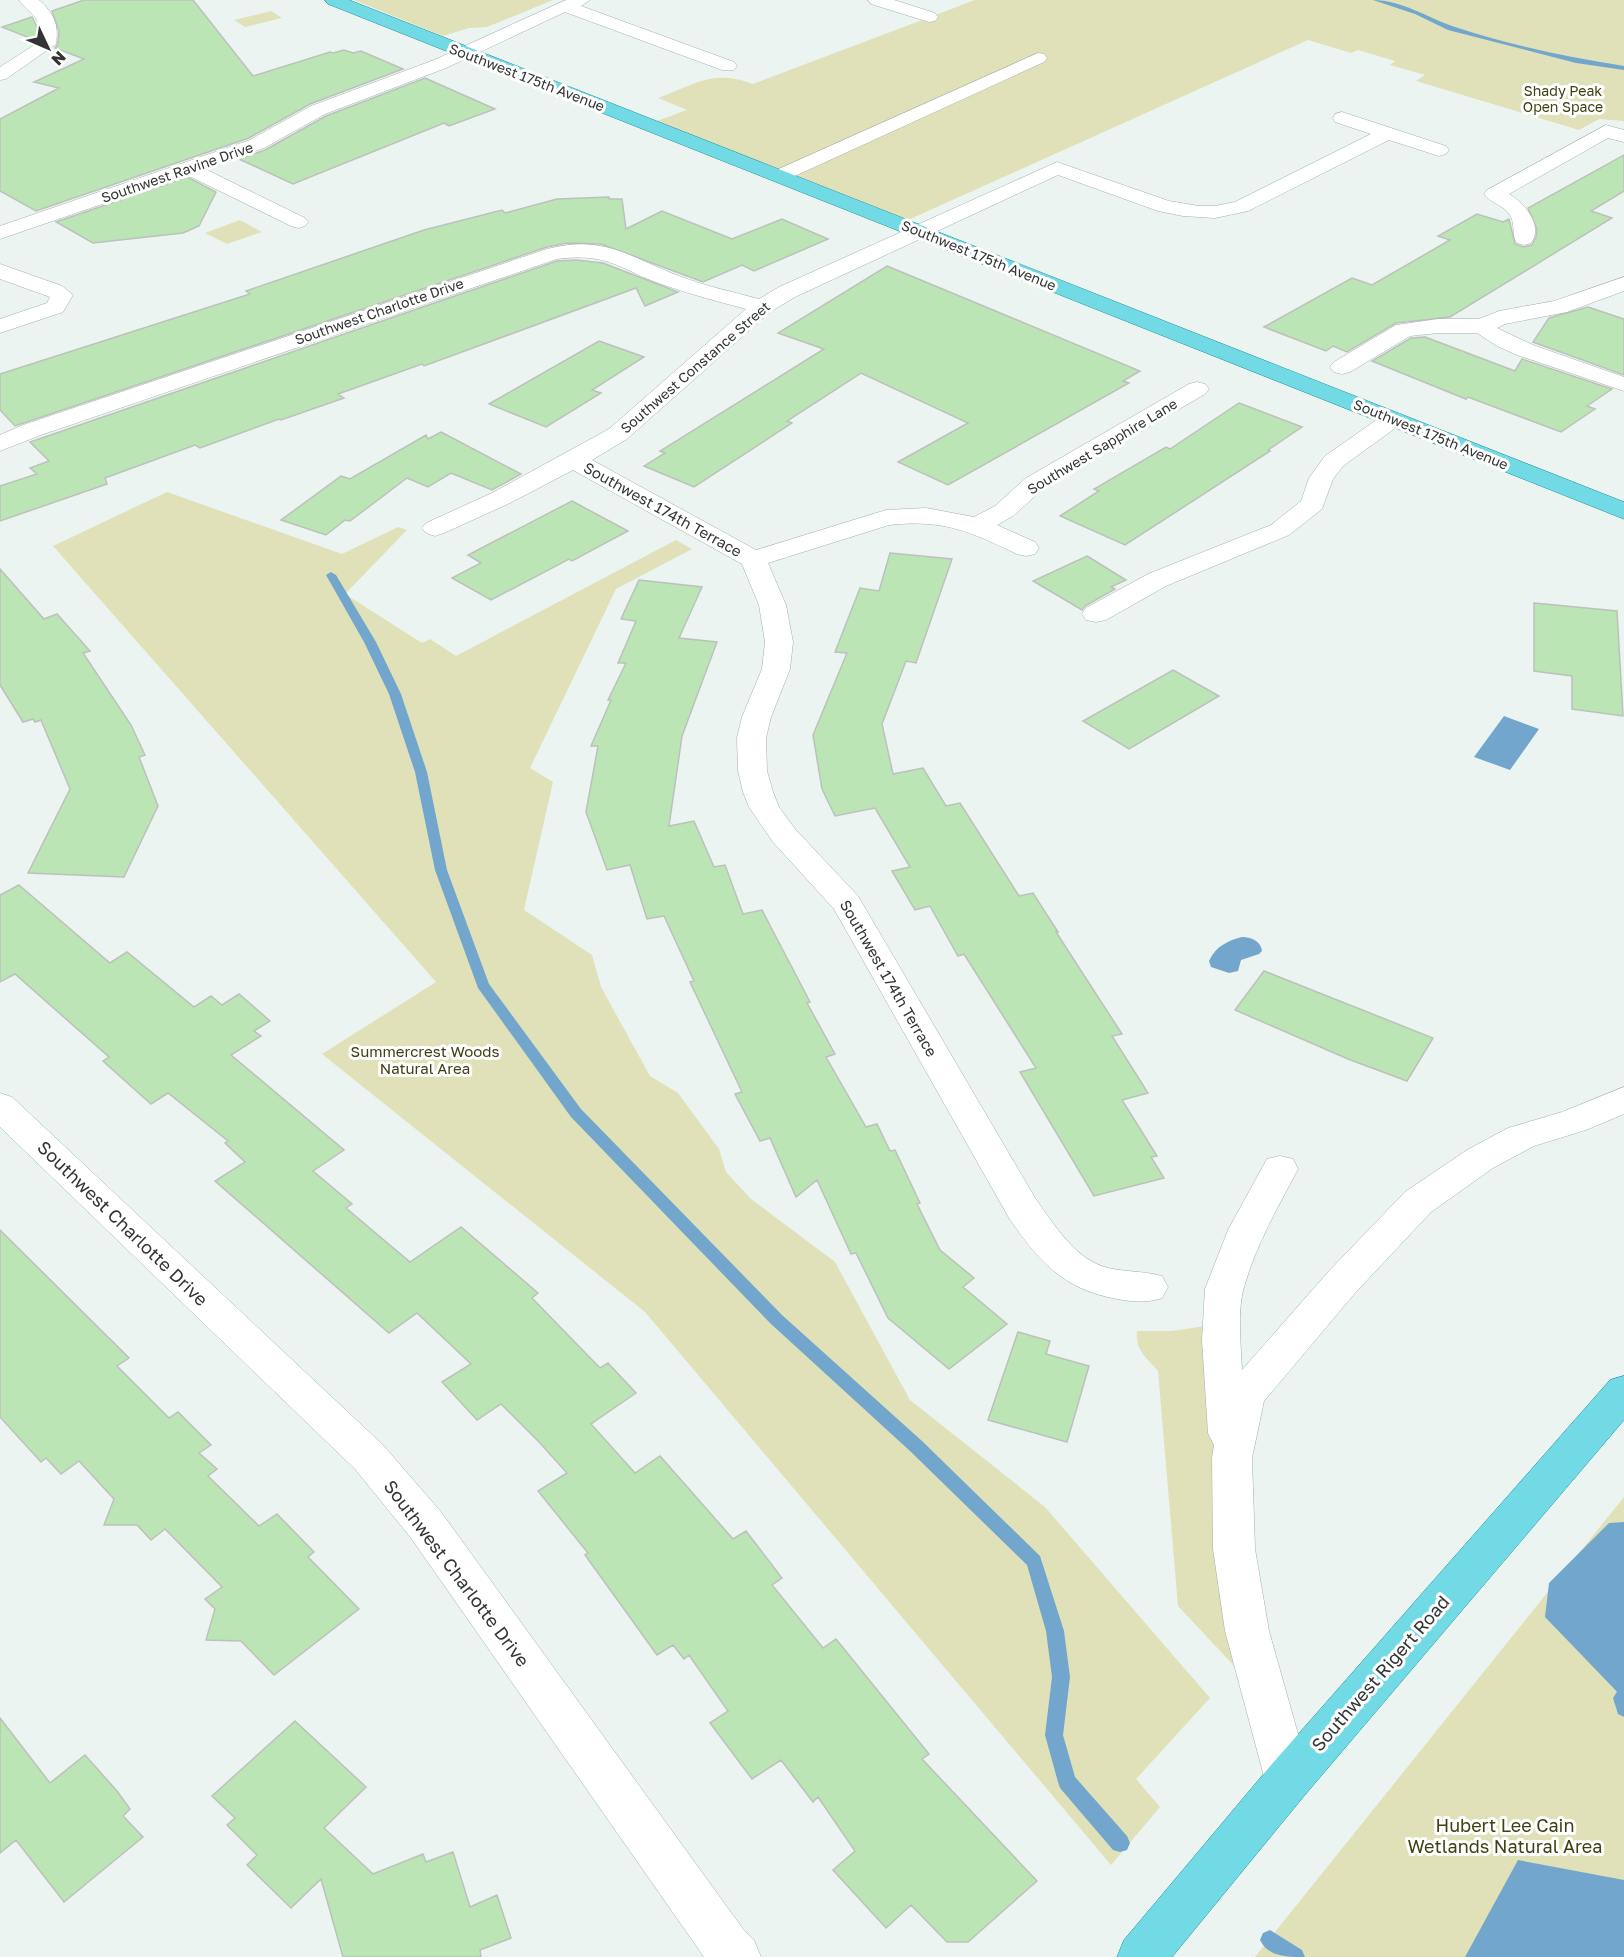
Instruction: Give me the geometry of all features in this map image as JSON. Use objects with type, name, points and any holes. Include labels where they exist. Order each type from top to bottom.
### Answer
[{"type":"main road","name":"Southwest 175th Avenue","points":[[334,0],[1624,511]]},
{"type":"main road","name":"Southwest Rigert Road","points":[[1141,1957],[1288,1779],[1624,1392]]},
{"type":"street","points":[[0,75],[47,44],[50,29],[42,10],[28,0]]},
{"type":"street","points":[[878,0],[929,17]]},
{"type":"street","points":[[572,3],[728,66]]},
{"type":"street","name":"Southwest Ravine Drive","points":[[0,234],[257,144],[318,110],[465,52],[572,3]]},
{"type":"street","points":[[780,177],[1038,58]]},
{"type":"street","points":[[1342,118],[1439,150]]},
{"type":"street","name":"Southwest Constance Street","points":[[435,528],[501,498],[618,434],[762,307],[803,283],[1057,168],[1173,208],[1202,212],[1221,211],[1241,207],[1387,133]]},
{"type":"street","points":[[1524,239],[1526,228],[1523,216],[1511,202],[1494,194],[1615,133]]},
{"type":"street","points":[[190,169],[298,222]]},
{"type":"street","name":"Southwest Charlotte Drive","points":[[0,444],[44,426],[554,253],[585,251],[621,257],[672,281],[762,307]]},
{"type":"street","points":[[0,270],[17,278],[47,286],[62,295],[55,307],[0,326]]},
{"type":"street","points":[[1342,367],[1404,330],[1438,326],[1483,326],[1499,318],[1559,307],[1624,284]]},
{"type":"street","points":[[1483,326],[1485,331],[1504,342],[1624,384]]},
{"type":"street","name":"Southwest Sapphire Lane","points":[[978,525],[1004,511],[1035,483],[1197,389]]},
{"type":"street","points":[[1096,614],[1157,580],[1280,530],[1313,504],[1321,478],[1334,461],[1393,419]]},
{"type":"street","name":"Southwest 174th Terrace","points":[[574,460],[753,559],[766,586],[777,632],[778,656],[773,678],[753,728],[751,746],[758,793],[768,814],[847,903],[1022,1208],[1047,1244],[1076,1270],[1092,1279],[1123,1287],[1149,1287]]},
{"type":"street","points":[[753,559],[886,518],[905,515],[953,517],[978,525],[1026,548]]},
{"type":"street","points":[[1232,1458],[1245,1395],[1342,1282],[1418,1202],[1480,1159],[1521,1137],[1575,1121],[1624,1100]]},
{"type":"street","name":"Southwest Charlotte Drive","points":[[0,1106],[369,1457],[426,1525],[726,1946],[737,1957]]},
{"type":"street","points":[[1280,1168],[1247,1230],[1224,1289],[1221,1340],[1224,1399],[1232,1458],[1234,1549],[1247,1631],[1288,1779]]},
{"type":"green space","points":[[354,0],[553,0],[487,27],[469,28],[443,36]]},
{"type":"green space","name":"Shady Peak Open Space","points":[[975,0],[1624,0],[1624,121],[1599,119],[1579,130],[1416,81],[1425,75],[1390,65],[1395,61],[1358,50],[1351,53],[1308,40],[908,220],[657,121],[687,110],[658,98],[694,83],[727,78],[753,84]]},
{"type":"green space","points":[[271,11],[282,18],[245,27],[234,20]]},
{"type":"green space","points":[[240,220],[262,232],[227,244],[205,233]]},
{"type":"green space","name":"Summercrest Woods Natural Area","points":[[167,492],[342,554],[398,527],[407,530],[345,594],[422,643],[430,639],[456,656],[676,540],[692,549],[616,589],[530,768],[553,782],[524,910],[592,955],[601,987],[650,1076],[678,1093],[719,1149],[726,1172],[751,1199],[835,1262],[910,1400],[1045,1507],[1210,1698],[1136,1779],[1160,1807],[1111,1865],[645,1312],[322,1054],[436,982],[53,546]]},
{"type":"green space","points":[[1206,1326],[1236,1668],[1178,1606],[1158,1371],[1142,1353],[1137,1338],[1137,1331],[1172,1331]]},
{"type":"green space","name":"Hubert Lee Cain Wetlands Natural Area","points":[[1624,1497],[1624,1957],[1255,1957]]},
{"type":"water","points":[[1504,716],[1539,729],[1510,770],[1474,757]]},
{"type":"water","points":[[1242,937],[1255,940],[1262,951],[1241,960],[1238,971],[1229,973],[1211,967],[1209,961],[1219,948],[1227,942]]},
{"type":"water","points":[[1624,1522],[1624,1699],[1545,1617],[1549,1583],[1609,1523]]},
{"type":"water","points":[[1518,1860],[1624,1880],[1624,1957],[1465,1957]]},
{"type":"building","points":[[84,0],[193,0],[253,76],[330,52],[344,50],[353,53],[361,51],[403,69],[310,104],[249,138],[36,211],[0,191],[0,119],[59,88],[34,82],[84,59],[55,48],[58,44],[59,31],[52,11]]},
{"type":"building","points":[[32,17],[37,27],[37,41],[2,27]]},
{"type":"building","points":[[425,78],[495,109],[449,126],[444,123],[293,184],[239,159],[265,150],[326,116]]},
{"type":"building","points":[[1624,155],[1624,191],[1591,211],[1612,218],[1450,317],[1396,323],[1347,352],[1333,346],[1326,351],[1264,327],[1352,278],[1372,285],[1450,240],[1438,236],[1477,214],[1503,222],[1509,219],[1515,244],[1523,247],[1532,245],[1537,229],[1528,208]]},
{"type":"building","points":[[187,177],[216,192],[199,226],[183,233],[93,243],[56,222]]},
{"type":"building","points":[[609,197],[609,199],[622,199],[626,229],[662,211],[732,239],[782,219],[828,239],[754,271],[742,265],[703,282],[601,244],[567,243],[547,247],[15,426],[0,410],[0,374],[250,294],[246,291],[424,230],[502,210],[505,213],[557,199]]},
{"type":"building","points":[[576,260],[603,263],[678,292],[645,306],[636,288],[424,366],[422,364],[338,394],[344,398],[200,448],[195,445],[105,478],[107,484],[0,521],[0,486],[37,474],[30,468],[49,461],[30,442],[557,261]]},
{"type":"building","points":[[887,266],[1140,371],[1123,381],[1129,383],[948,485],[898,462],[968,423],[861,373],[787,421],[792,423],[694,487],[644,466],[665,453],[660,451],[824,349],[778,333]]},
{"type":"building","points":[[1588,307],[1624,319],[1624,375],[1533,342],[1549,318]]},
{"type":"building","points":[[1425,337],[1515,371],[1522,359],[1612,389],[1587,406],[1595,409],[1561,432],[1468,397],[1466,399],[1372,361],[1411,338]]},
{"type":"building","points":[[599,341],[644,357],[592,390],[601,393],[546,427],[489,404]]},
{"type":"building","points":[[1239,403],[1302,427],[1268,450],[1270,451],[1125,545],[1060,516],[1099,491],[1094,489],[1166,447],[1170,449]]},
{"type":"building","points":[[441,432],[521,474],[492,490],[451,473],[428,487],[407,478],[350,521],[345,520],[326,535],[281,520],[341,476],[350,479],[426,435],[428,439]]},
{"type":"building","points":[[572,501],[628,531],[491,600],[452,578],[481,563],[468,555]]},
{"type":"building","points":[[890,553],[952,559],[916,663],[906,661],[882,724],[893,774],[923,768],[946,806],[960,803],[1019,896],[1033,893],[1122,1034],[1112,1036],[1148,1093],[1122,1100],[1157,1156],[1151,1157],[1164,1178],[1094,1196],[1020,1072],[1036,1068],[964,954],[958,956],[930,906],[915,910],[892,871],[910,867],[875,808],[835,816],[822,789],[813,735],[847,653],[835,652],[860,588],[879,591]]},
{"type":"building","points":[[1087,556],[1126,580],[1111,587],[1115,589],[1082,610],[1033,581]]},
{"type":"building","points":[[0,569],[44,619],[57,614],[90,651],[83,653],[131,725],[145,755],[139,757],[158,806],[124,877],[28,873],[70,789],[41,720],[35,722],[33,719],[23,722],[0,685]]},
{"type":"building","points":[[639,580],[702,587],[679,638],[717,642],[682,736],[669,826],[694,821],[714,867],[725,865],[743,914],[762,910],[810,1002],[807,1003],[835,1054],[826,1057],[866,1127],[877,1124],[890,1151],[895,1150],[920,1203],[917,1204],[940,1250],[974,1278],[963,1287],[1007,1324],[949,1369],[888,1318],[856,1253],[851,1254],[817,1180],[796,1197],[770,1138],[760,1141],[735,1094],[742,1092],[690,982],[694,981],[664,916],[647,919],[630,865],[607,870],[586,812],[598,746],[591,746],[611,700],[608,700],[626,663],[618,663],[636,621],[621,619]]},
{"type":"building","points":[[1534,603],[1617,611],[1623,716],[1572,709],[1572,676],[1534,671]]},
{"type":"building","points":[[1173,670],[1219,696],[1129,749],[1083,721]]},
{"type":"building","points":[[19,885],[110,963],[127,952],[194,1007],[211,996],[222,1005],[239,994],[270,1021],[254,1031],[261,1036],[231,1055],[344,1150],[313,1171],[352,1204],[346,1208],[410,1262],[461,1227],[538,1293],[532,1298],[600,1368],[608,1363],[636,1393],[591,1424],[635,1473],[660,1456],[733,1539],[746,1531],[782,1578],[772,1585],[823,1648],[836,1639],[929,1754],[922,1759],[1037,1881],[968,1942],[947,1942],[911,1905],[886,1928],[833,1870],[855,1851],[818,1797],[813,1802],[781,1760],[752,1779],[710,1723],[728,1711],[689,1655],[684,1659],[673,1645],[657,1655],[585,1555],[588,1553],[538,1491],[567,1473],[501,1404],[477,1420],[442,1382],[471,1364],[417,1313],[389,1333],[215,1181],[245,1162],[225,1143],[228,1141],[168,1093],[151,1104],[103,1061],[109,1057],[15,974],[0,982],[0,895]]},
{"type":"building","points":[[1264,971],[1433,1038],[1407,1081],[1348,1059],[1235,1010]]},
{"type":"building","points":[[0,1230],[129,1358],[117,1366],[169,1418],[178,1412],[211,1445],[199,1453],[217,1469],[208,1476],[259,1526],[277,1514],[314,1552],[308,1557],[359,1609],[274,1675],[241,1641],[206,1640],[215,1609],[205,1599],[222,1587],[165,1529],[151,1540],[137,1525],[104,1525],[114,1499],[79,1461],[61,1474],[46,1458],[41,1462],[0,1417]]},
{"type":"building","points":[[1018,1332],[1050,1341],[1046,1354],[1089,1366],[1067,1442],[988,1420]]},
{"type":"building","points":[[0,1718],[50,1783],[85,1755],[130,1809],[123,1816],[143,1837],[64,1902],[16,1840],[0,1853]]},
{"type":"building","points":[[295,1721],[366,1787],[324,1828],[373,1874],[423,1854],[426,1862],[453,1852],[470,1907],[497,1895],[511,1938],[480,1950],[481,1957],[343,1957],[321,1879],[291,1908],[247,1865],[257,1855],[227,1825],[235,1818],[212,1796]]},
{"type":"waterway","points":[[1376,0],[1417,13],[1451,28],[1576,61],[1624,68]]},
{"type":"waterway","points":[[331,575],[370,642],[395,694],[421,772],[441,870],[483,985],[576,1113],[776,1319],[916,1446],[1034,1561],[1055,1631],[1061,1677],[1054,1735],[1067,1782],[1120,1843]]},
{"type":"waterway","points":[[1624,1696],[1622,1698],[1624,1708]]},
{"type":"waterway","points":[[1270,1940],[1295,1957]]}]
